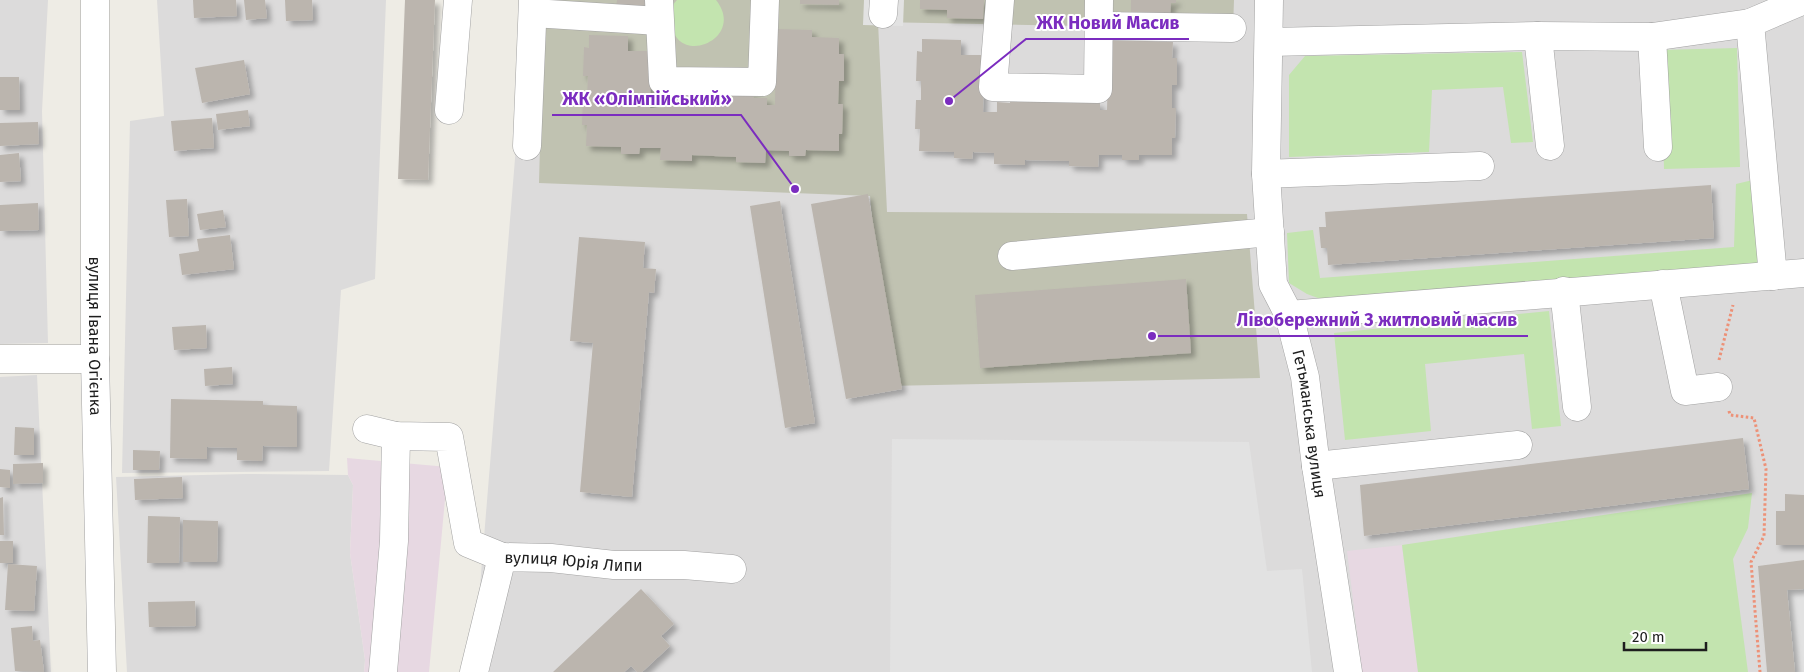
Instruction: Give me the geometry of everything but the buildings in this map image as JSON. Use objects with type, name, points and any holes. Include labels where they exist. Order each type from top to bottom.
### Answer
[{"type":"street","name":"вулиця Івана Огієнка","points":[[95,0],[95,359],[102,672]]},
{"type":"street","points":[[449,110],[458,0]]},
{"type":"street","points":[[527,146],[533,6],[659,10],[663,81],[762,82],[765,0]]},
{"type":"street","points":[[1000,0],[993,87],[1098,89],[1099,13],[1232,28]]},
{"type":"street","name":"Гетьманська вулиця","points":[[1269,0],[1266,174],[1273,284],[1289,315],[1305,377],[1316,466],[1348,672]]},
{"type":"street","points":[[1269,42],[1538,36],[1652,37],[1750,23],[1804,0]]},
{"type":"street","points":[[1750,23],[1773,276]]},
{"type":"street","points":[[1538,36],[1550,146]]},
{"type":"street","points":[[1652,37],[1658,147]]},
{"type":"street","points":[[1266,174],[1480,166]]},
{"type":"street","points":[[1012,256],[1270,232]]},
{"type":"street","points":[[1289,315],[1564,291],[1804,273]]},
{"type":"street","points":[[1663,284],[1685,391],[1718,387]]},
{"type":"street","points":[[1564,291],[1577,407]]},
{"type":"street","points":[[0,359],[95,359]]},
{"type":"street","points":[[367,429],[396,436],[449,436],[468,543],[502,557]]},
{"type":"street","points":[[383,672],[394,542],[396,436]]},
{"type":"street","points":[[1316,466],[1518,445]]},
{"type":"street","name":"вулиця Юрія Липи","points":[[474,672],[502,557],[551,558],[614,565],[684,565],[732,569]]},
{"type":"path","points":[[1740,278],[1719,357],[1718,387],[1730,415],[1754,418],[1766,469],[1764,536],[1752,562],[1760,672]]},
{"type":"shaded area","points":[[0,0],[48,0],[42,111],[48,343],[0,344]]},
{"type":"shaded area","points":[[157,0],[386,0],[375,279],[341,290],[329,471],[122,473],[130,121],[164,116]]},
{"type":"shaded area","points":[[528,0],[1804,0],[1804,672],[473,672]]},
{"type":"shaded area","points":[[544,0],[1234,0],[1233,29],[878,22],[887,212],[1247,214],[1260,378],[887,386],[870,196],[539,183]]},
{"type":"shaded area","points":[[864,0],[904,0],[903,26],[863,25]]},
{"type":"shaded area","points":[[37,375],[51,672],[0,672],[0,377]]},
{"type":"shaded area","points":[[892,439],[1249,442],[1267,571],[1302,569],[1312,672],[890,672]]},
{"type":"shaded area","points":[[347,458],[448,467],[429,672],[364,672],[365,660],[350,553],[353,485],[348,475]]},
{"type":"shaded area","points":[[246,474],[348,475],[353,485],[350,553],[365,660],[364,672],[127,672],[116,477]]},
{"type":"shaded area","points":[[1402,545],[1418,672],[1362,672],[1347,551]]},
{"type":"shaded area","points":[[1804,560],[1804,672],[1767,672],[1758,566]]},
{"type":"green space","points":[[677,0],[716,0],[723,14],[723,26],[717,36],[707,43],[696,46],[684,44],[676,36],[671,22],[672,8]]},
{"type":"green space","points":[[1737,48],[1740,167],[1664,169],[1661,50]]},
{"type":"green space","points":[[1522,52],[1533,142],[1511,143],[1503,87],[1432,90],[1429,152],[1289,157],[1289,75],[1305,56]]},
{"type":"green space","points":[[1757,179],[1762,266],[1326,301],[1307,294],[1289,283],[1287,233],[1313,230],[1320,278],[1734,247],[1736,184]]},
{"type":"green space","points":[[1549,311],[1561,426],[1532,429],[1524,354],[1425,364],[1431,431],[1345,440],[1334,333]]},
{"type":"green space","points":[[1752,493],[1748,528],[1733,559],[1748,672],[1418,672],[1402,545]]},
{"type":"place","name":"ЖК Новий Масив","points":[[949,101]]},
{"type":"place","name":"ЖК «Олімпійський»","points":[[795,189]]},
{"type":"place","name":"Лівобережний 3 житловий масив","points":[[1152,336]]}]
